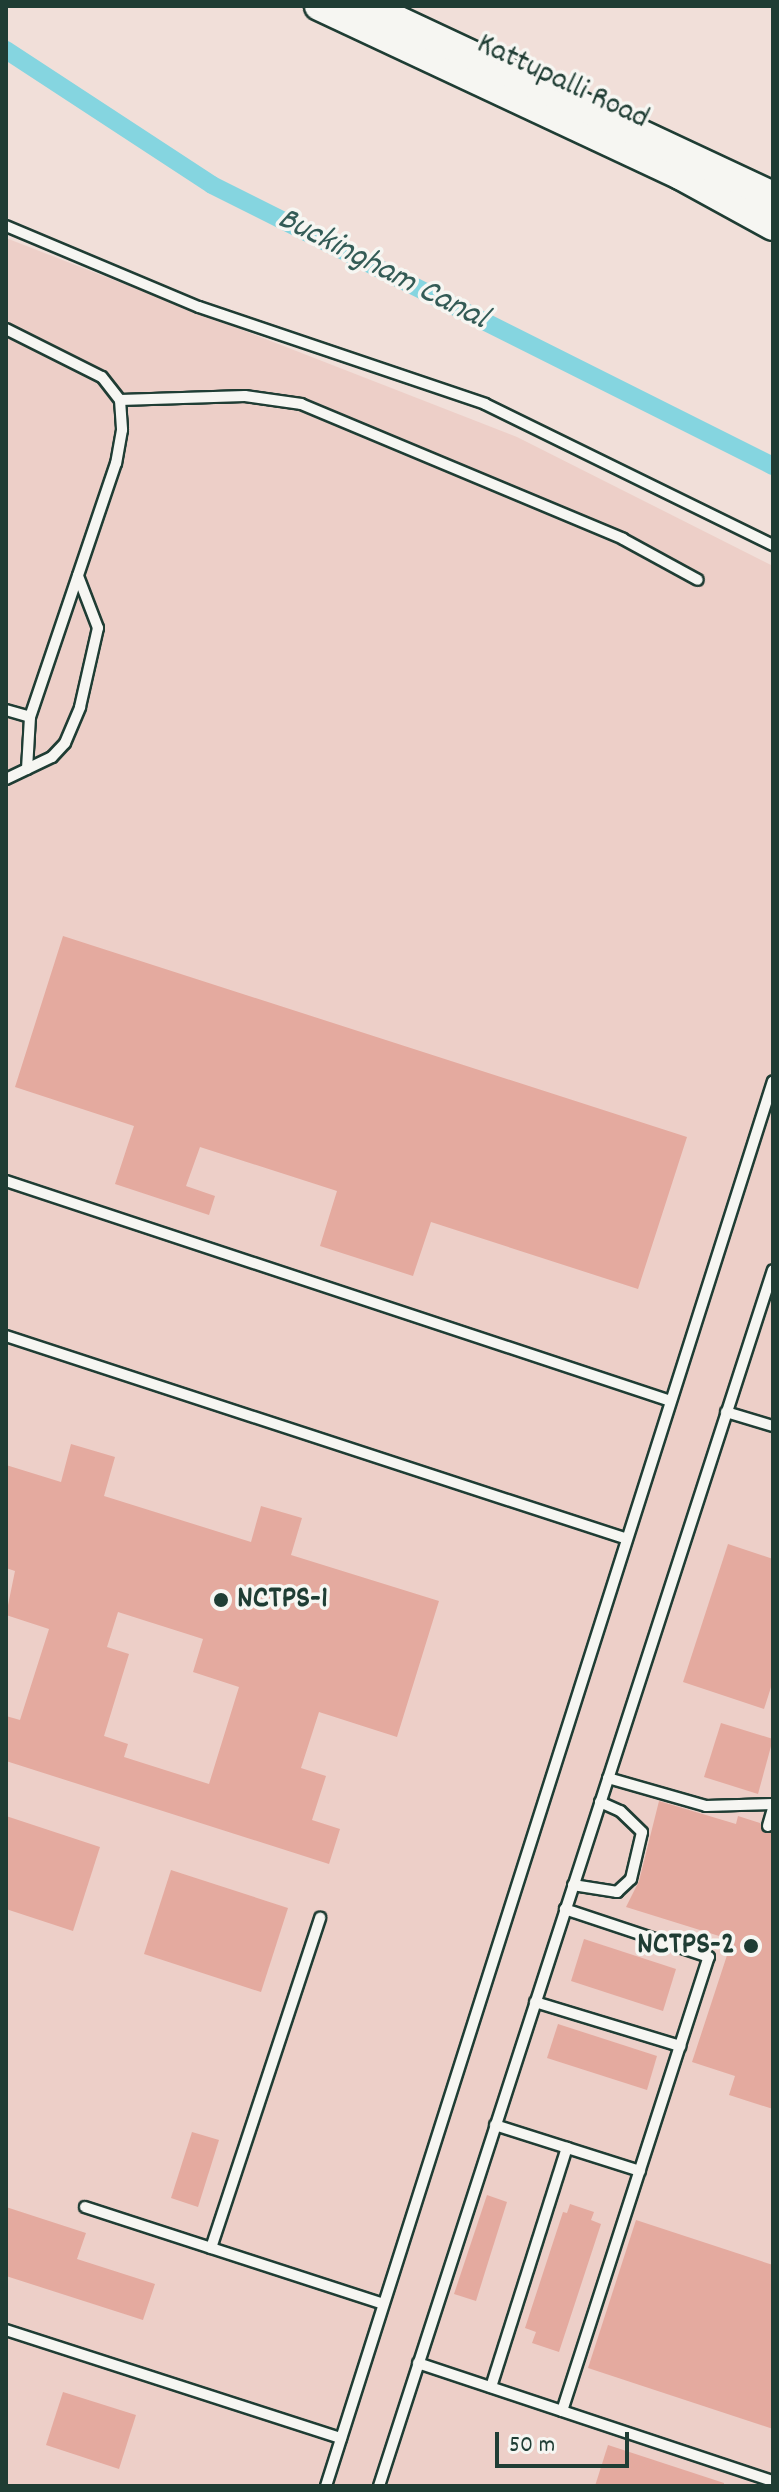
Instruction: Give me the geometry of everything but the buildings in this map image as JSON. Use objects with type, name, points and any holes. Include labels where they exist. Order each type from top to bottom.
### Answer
[{"type":"main road","name":"Kattupalli Road","points":[[319,6],[680,175],[773,226]]},
{"type":"main road","name":"Kattupalli Road","points":[[367,6],[773,196]]},
{"type":"lane","points":[[6,226],[199,307],[485,404],[773,545]]},
{"type":"lane","points":[[6,329],[102,377],[120,400],[122,430],[116,463],[30,717],[27,769]]},
{"type":"lane","points":[[120,400],[245,396],[301,404],[623,539],[698,580]]},
{"type":"lane","points":[[6,779],[52,757],[65,743],[97,649],[93,606],[78,576]]},
{"type":"lane","points":[[6,710],[30,717]]},
{"type":"lane","points":[[326,2486],[773,1081]]},
{"type":"lane","points":[[6,1181],[671,1401]]},
{"type":"lane","points":[[379,2486],[773,1270]]},
{"type":"lane","points":[[6,1336],[627,1539]]},
{"type":"lane","points":[[726,1412],[773,1426]]},
{"type":"lane","points":[[608,1778],[706,1806],[773,1806],[768,1826]]},
{"type":"lane","points":[[573,1885],[617,1892],[631,1879],[642,1832],[620,1811],[600,1802]]},
{"type":"lane","points":[[562,2411],[709,1957],[565,1909]]},
{"type":"lane","points":[[211,2248],[320,1918]]},
{"type":"lane","points":[[535,2002],[680,2046]]},
{"type":"lane","points":[[495,2125],[640,2171]]},
{"type":"lane","points":[[491,2387],[567,2148]]},
{"type":"lane","points":[[85,2207],[383,2304]]},
{"type":"lane","points":[[6,2330],[341,2438]]},
{"type":"lane","points":[[418,2363],[773,2481]]},
{"type":"shaded area","points":[[6,238],[517,437],[773,566],[773,2486],[6,2486]]},
{"type":"waterway","name":"Buckingham Canal","points":[[6,50],[212,185],[773,466]]},
{"type":"place","name":"NCTPS-1","points":[[221,1600]]},
{"type":"place","name":"NCTPS-2","points":[[751,1946]]}]
